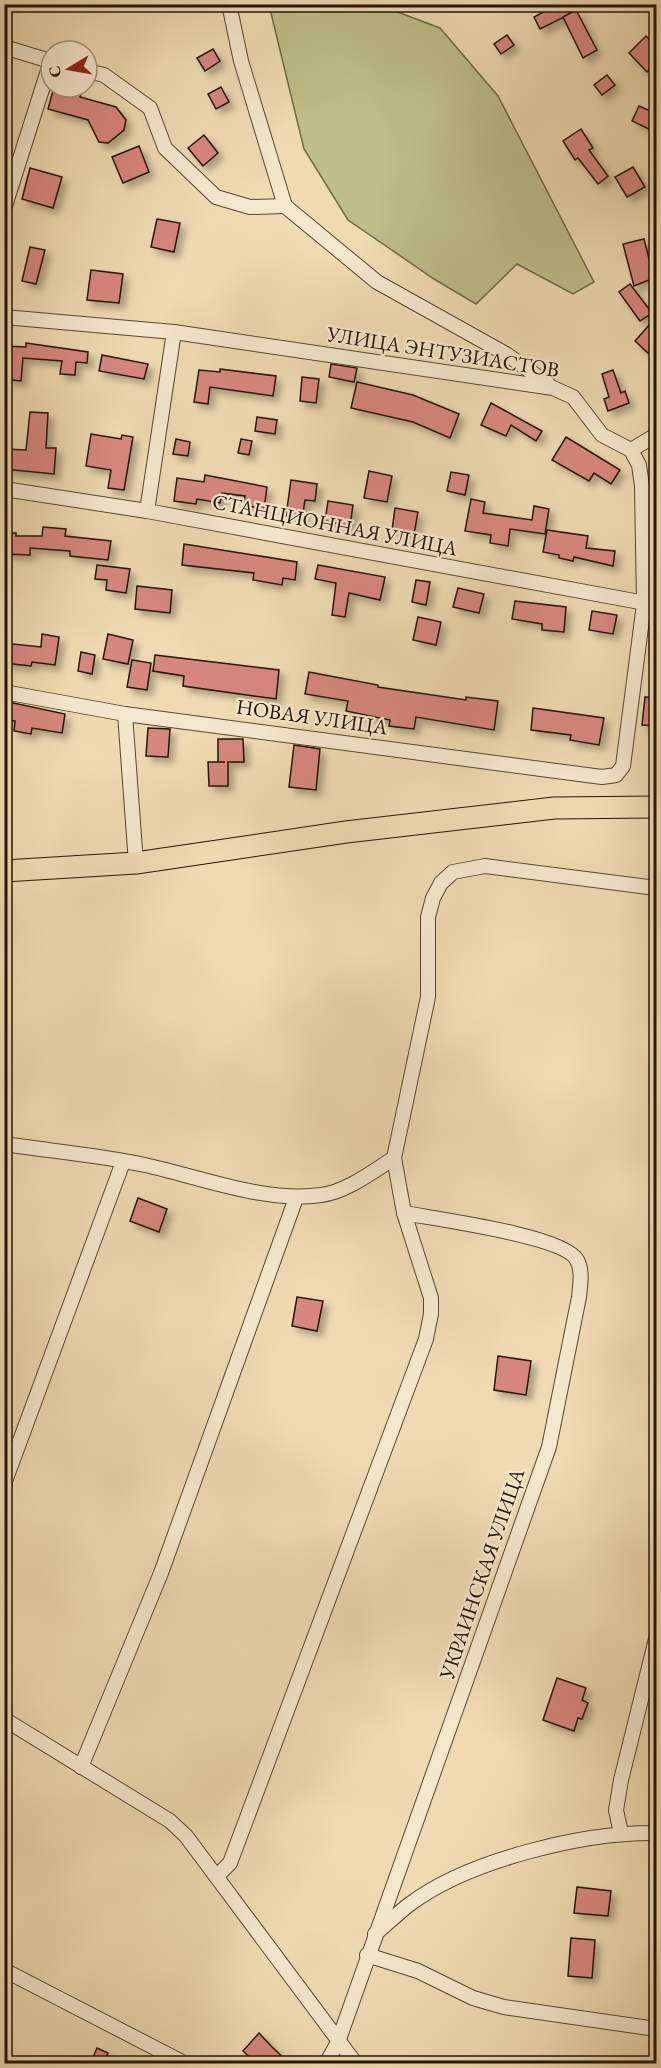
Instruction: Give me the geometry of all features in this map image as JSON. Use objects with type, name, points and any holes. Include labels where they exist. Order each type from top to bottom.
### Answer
[{"type":"main road","points":[[4,871],[136,862],[346,832],[554,808],[657,807]]},
{"type":"street","points":[[229,4],[245,73],[285,206],[377,282],[506,354],[553,388]]},
{"type":"street","points":[[4,47],[39,58]]},
{"type":"street","points":[[99,74],[150,108],[165,148],[216,197],[250,207],[285,206]]},
{"type":"street","points":[[4,209],[39,96]]},
{"type":"street","name":"УЛИЦА ЭНТУЗИАСТОВ","points":[[4,317],[174,332],[553,388],[573,397],[602,435],[631,450]]},
{"type":"street","points":[[147,511],[174,332]]},
{"type":"street","points":[[650,604],[642,486],[639,465],[631,450],[657,435]]},
{"type":"street","name":"СТАНЦИОННАЯ УЛИЦА","points":[[4,489],[147,511],[650,604]]},
{"type":"street","name":"НОВАЯ УЛИЦА","points":[[4,692],[125,714],[602,777],[616,775],[622,766],[650,604]]},
{"type":"street","points":[[125,714],[136,862]]},
{"type":"street","points":[[217,1876],[230,1863],[426,1338],[431,1314],[431,1298],[405,1213],[394,1158],[428,997],[428,917],[433,898],[441,883],[453,872],[485,866],[657,888]]},
{"type":"street","points":[[4,1144],[123,1161],[273,1195],[296,1197],[324,1195],[355,1182],[394,1158]]},
{"type":"street","points":[[4,1484],[123,1161]]},
{"type":"street","points":[[81,1767],[161,1573],[296,1197]]},
{"type":"street","name":"УКРАИНСКАЯ УЛИЦА","points":[[326,2064],[338,2042],[367,1954],[549,1447],[569,1352],[580,1275],[578,1261],[568,1250],[545,1240],[405,1213]]},
{"type":"street","points":[[621,1833],[616,1810],[621,1780],[657,1639]]},
{"type":"street","points":[[4,1719],[170,1821],[186,1836],[356,2064]]},
{"type":"street","points":[[374,1936],[411,1903],[476,1869],[554,1846],[621,1833],[657,1833]]},
{"type":"street","points":[[367,1954],[418,1971],[473,1998],[504,2007],[657,2029]]},
{"type":"street","points":[[4,1970],[186,2064]]},
{"type":"green space","points":[[269,5],[379,5],[440,28],[498,96],[594,282],[573,294],[517,264],[476,304],[434,279],[348,220],[304,149]]},
{"type":"building","points":[[558,4],[565,4],[570,14],[540,29],[534,17]]},
{"type":"building","points":[[576,10],[597,50],[583,58],[563,17]]},
{"type":"building","points":[[507,35],[514,45],[501,54],[494,44]]},
{"type":"building","points":[[646,36],[657,47],[657,62],[647,72],[629,53]]},
{"type":"building","points":[[213,49],[220,61],[205,71],[197,58]]},
{"type":"building","points":[[607,75],[615,85],[602,95],[594,85]]},
{"type":"building","points":[[221,87],[229,102],[216,109],[208,94]]},
{"type":"building","points":[[51,99],[87,99],[116,107],[126,120],[124,130],[108,143],[99,142],[88,120],[48,109]]},
{"type":"building","points":[[639,106],[657,114],[651,130],[632,121]]},
{"type":"building","points":[[581,129],[593,148],[589,150],[608,176],[598,184],[578,158],[575,160],[563,141]]},
{"type":"building","points":[[204,135],[218,153],[203,166],[188,148]]},
{"type":"building","points":[[139,146],[149,172],[123,183],[112,157]]},
{"type":"building","points":[[633,167],[645,187],[627,197],[615,177]]},
{"type":"building","points":[[30,168],[62,177],[53,208],[22,199]]},
{"type":"building","points":[[157,219],[180,223],[174,252],[151,247]]},
{"type":"building","points":[[644,239],[654,278],[634,286],[623,244]]},
{"type":"building","points":[[30,247],[45,250],[36,284],[22,281]]},
{"type":"building","points":[[91,270],[123,274],[119,303],[87,300]]},
{"type":"building","points":[[630,284],[652,313],[640,321],[619,292]]},
{"type":"building","points":[[650,324],[657,330],[657,345],[648,353],[635,341]]},
{"type":"building","points":[[26,343],[88,352],[87,363],[76,362],[75,375],[60,374],[62,361],[23,358],[21,381],[4,379],[4,346],[26,347]]},
{"type":"building","points":[[102,355],[148,364],[144,379],[99,371]]},
{"type":"building","points":[[331,364],[357,368],[354,382],[329,377]]},
{"type":"building","points":[[220,369],[276,376],[273,396],[210,387],[208,404],[194,402],[199,370],[220,372]]},
{"type":"building","points":[[613,370],[621,393],[625,391],[629,403],[608,411],[604,399],[609,397],[602,374]]},
{"type":"building","points":[[302,377],[319,379],[316,403],[300,401]]},
{"type":"building","points":[[357,382],[413,395],[459,414],[450,438],[413,422],[351,408]]},
{"type":"building","points":[[491,403],[542,431],[536,441],[511,425],[506,436],[481,425]]},
{"type":"building","points":[[30,412],[48,413],[46,448],[56,448],[54,474],[4,469],[4,449],[26,450]]},
{"type":"building","points":[[257,417],[277,420],[275,434],[255,431]]},
{"type":"building","points":[[91,434],[121,439],[122,435],[133,437],[124,490],[108,488],[111,470],[86,466]]},
{"type":"building","points":[[566,437],[620,470],[611,484],[594,473],[589,481],[552,460]]},
{"type":"building","points":[[176,439],[190,442],[188,456],[173,454]]},
{"type":"building","points":[[241,439],[252,441],[249,455],[238,453]]},
{"type":"building","points":[[369,471],[392,476],[387,502],[364,498]]},
{"type":"building","points":[[451,472],[469,475],[465,495],[447,491]]},
{"type":"building","points":[[205,475],[267,487],[264,509],[244,505],[245,496],[222,493],[220,503],[197,499],[196,504],[174,501],[177,478],[204,482]]},
{"type":"building","points":[[291,480],[317,484],[315,501],[305,500],[302,519],[286,516]]},
{"type":"building","points":[[471,499],[485,502],[483,513],[532,520],[534,506],[549,509],[545,534],[510,529],[508,546],[490,543],[491,535],[465,531]]},
{"type":"building","points":[[328,501],[353,505],[350,526],[325,521]]},
{"type":"building","points":[[395,508],[418,512],[414,534],[392,530]]},
{"type":"building","points":[[43,527],[66,529],[65,536],[111,541],[108,560],[70,556],[70,551],[30,548],[30,555],[4,554],[4,533],[16,533],[16,536],[42,536]]},
{"type":"building","points":[[547,530],[588,536],[586,548],[615,551],[613,566],[574,557],[573,561],[543,552]]},
{"type":"building","points":[[184,544],[297,562],[295,580],[283,578],[282,585],[253,580],[254,573],[182,565]]},
{"type":"building","points":[[97,565],[130,569],[126,593],[106,590],[107,580],[95,579]]},
{"type":"building","points":[[318,565],[385,577],[380,600],[349,593],[345,617],[332,615],[336,583],[315,579]]},
{"type":"building","points":[[416,580],[430,582],[426,605],[412,602]]},
{"type":"building","points":[[137,586],[172,590],[170,613],[135,609]]},
{"type":"building","points":[[458,588],[484,594],[479,613],[453,607]]},
{"type":"building","points":[[515,601],[566,607],[564,632],[542,630],[542,624],[512,619]]},
{"type":"building","points":[[592,611],[617,615],[613,634],[589,630]]},
{"type":"building","points":[[418,617],[441,622],[436,645],[413,640]]},
{"type":"building","points":[[42,634],[59,637],[55,665],[32,662],[31,666],[4,663],[4,643],[41,647]]},
{"type":"building","points":[[108,634],[133,640],[128,664],[103,659]]},
{"type":"building","points":[[81,652],[95,655],[92,674],[78,671]]},
{"type":"building","points":[[155,655],[279,670],[276,699],[183,686],[184,676],[153,671]]},
{"type":"building","points":[[132,660],[151,663],[147,690],[127,687]]},
{"type":"building","points":[[309,672],[378,685],[378,687],[466,700],[466,697],[498,701],[494,730],[416,717],[414,729],[389,726],[390,720],[346,711],[348,701],[305,694]]},
{"type":"building","points":[[645,697],[657,698],[657,726],[642,725]]},
{"type":"building","points":[[4,701],[65,714],[62,733],[32,728],[31,734],[14,731],[15,721],[4,719]]},
{"type":"building","points":[[533,708],[604,718],[599,745],[570,740],[571,735],[531,730]]},
{"type":"building","points":[[148,728],[170,729],[168,757],[146,756]]},
{"type":"building","points":[[218,739],[243,739],[244,762],[228,762],[228,786],[209,786],[208,762],[218,762]]},
{"type":"building","points":[[294,745],[320,749],[316,790],[289,787]]},
{"type":"building","points":[[138,1198],[167,1209],[159,1232],[130,1221]]},
{"type":"building","points":[[297,1297],[323,1301],[317,1331],[292,1326]]},
{"type":"building","points":[[498,1356],[531,1361],[526,1395],[494,1390]]},
{"type":"building","points":[[557,1678],[586,1688],[582,1700],[588,1703],[582,1719],[578,1718],[574,1731],[543,1720]]},
{"type":"building","points":[[577,1887],[611,1891],[608,1916],[574,1913]]},
{"type":"building","points":[[571,1938],[595,1940],[592,1978],[568,1976]]},
{"type":"building","points":[[259,2033],[290,2064],[257,2064],[243,2051]]},
{"type":"building","points":[[97,2048],[108,2053],[102,2064],[90,2064]]}]
